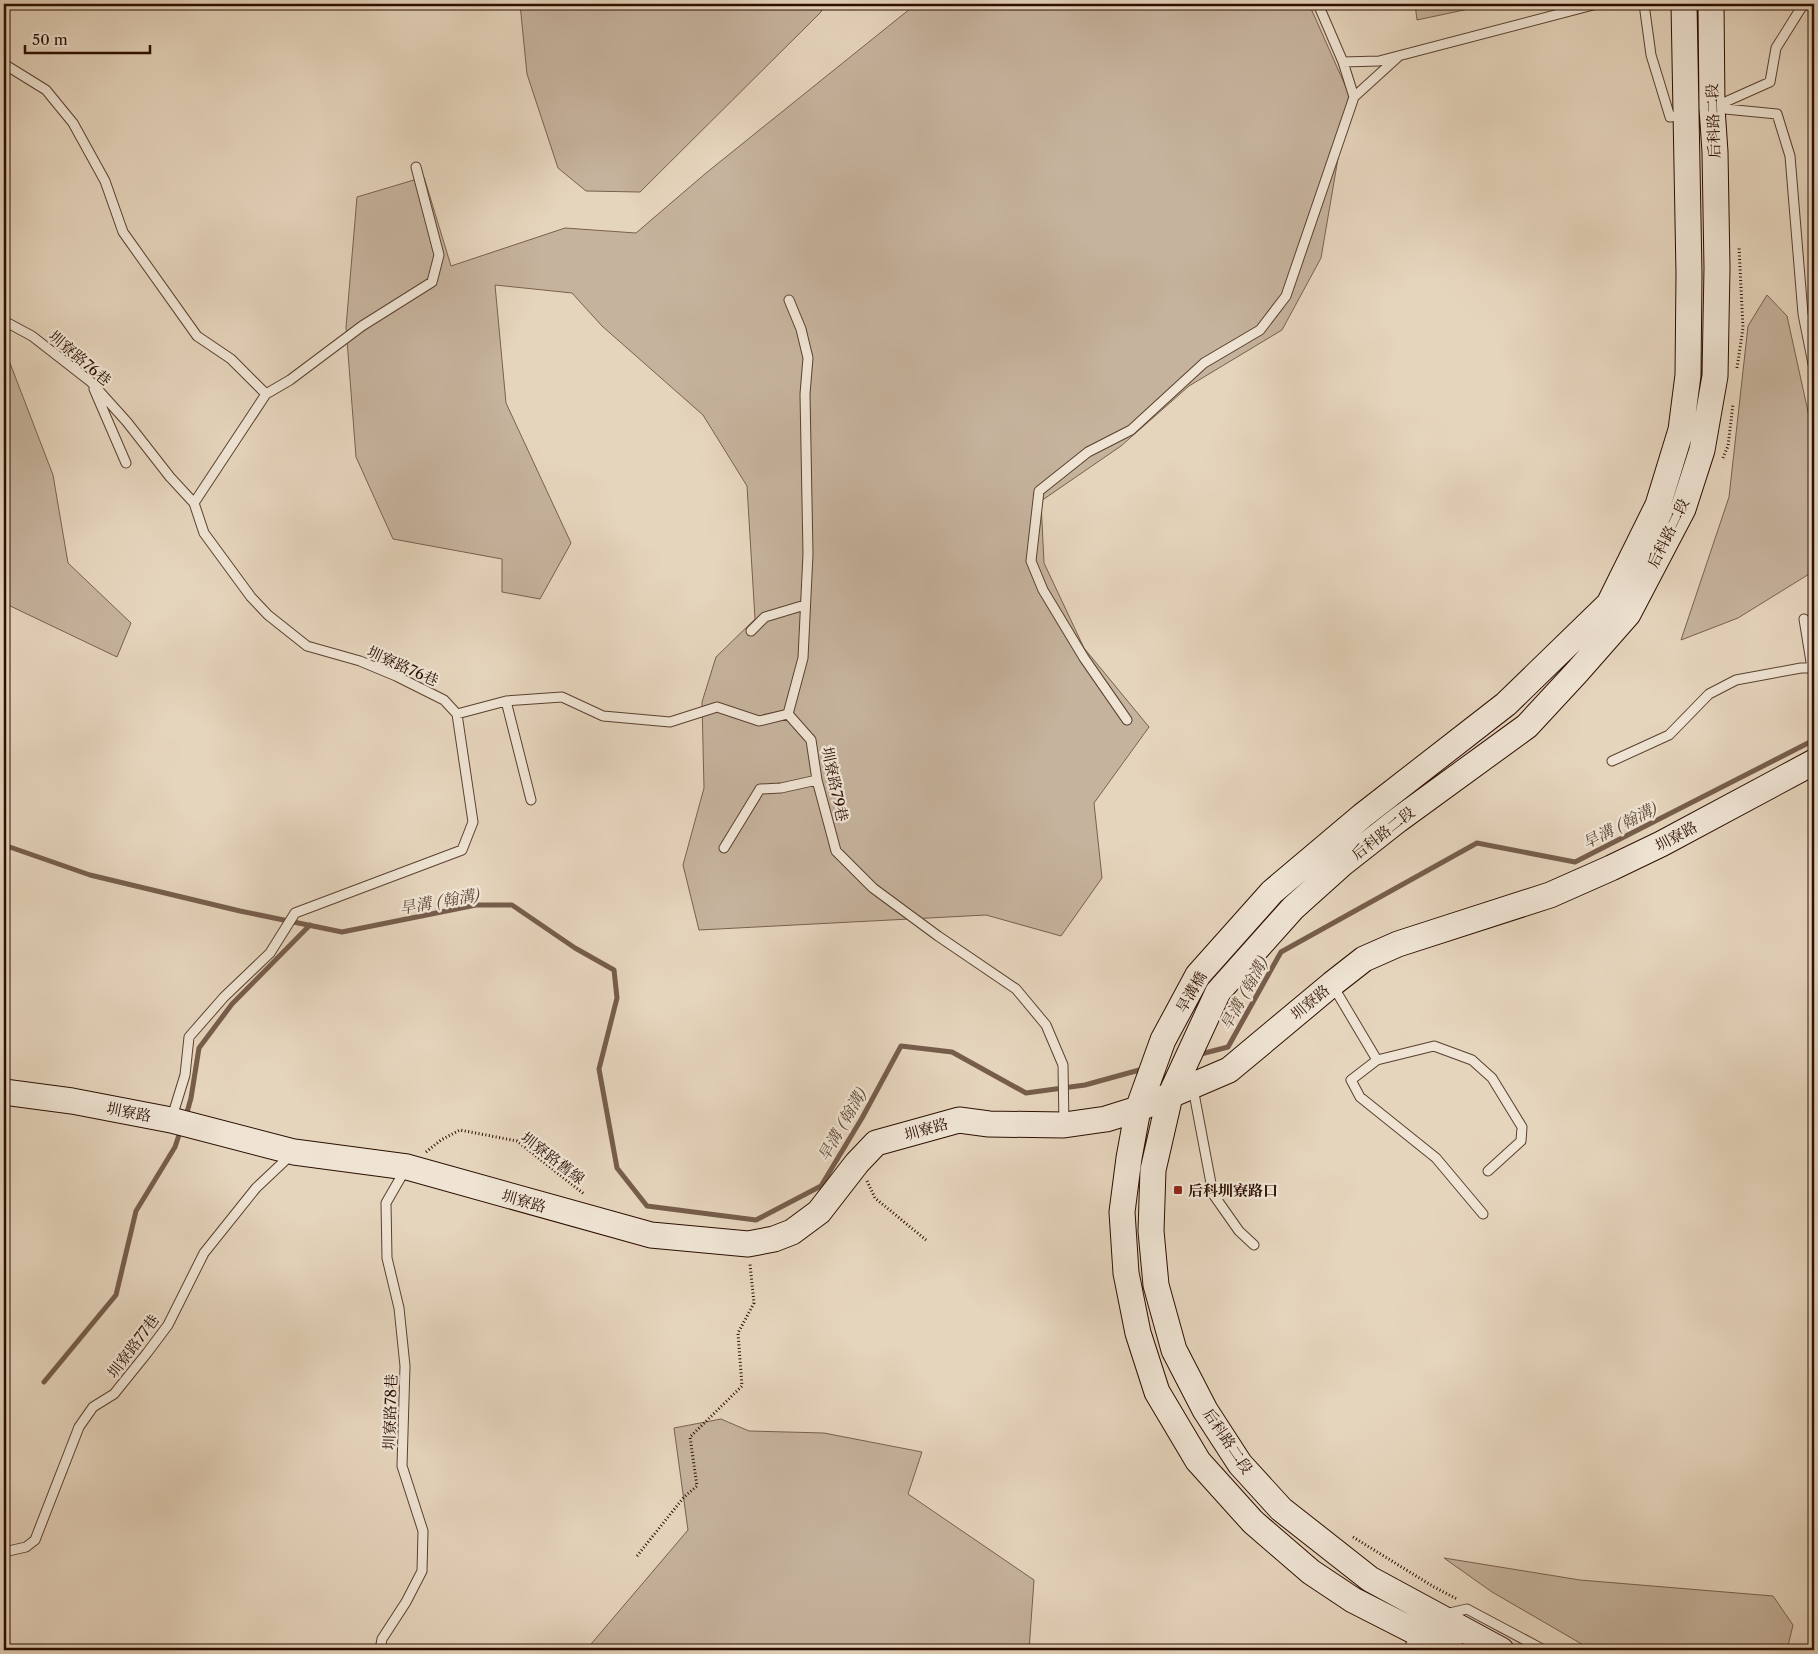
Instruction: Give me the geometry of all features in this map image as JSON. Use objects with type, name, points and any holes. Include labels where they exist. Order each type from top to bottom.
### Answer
[{"type":"street","name":"后科路二段","points":[[1293,908],[1342,864],[1398,820],[1526,726],[1628,614],[1683,509],[1702,450],[1715,376],[1716,268],[1715,152],[1699,111],[1684,4]]},
{"type":"street","name":"后科路二段","points":[[1272,892],[1362,816],[1506,704],[1610,604],[1658,505],[1681,430],[1688,375],[1689,274],[1699,111],[1711,4]]},
{"type":"street","name":"圳寮路","points":[[4,1092],[72,1101],[172,1120],[294,1152],[407,1168],[635,1232],[748,1244],[774,1239],[792,1232],[819,1212],[857,1163],[876,1144],[959,1120],[989,1124],[1064,1125],[1106,1119],[1138,1109],[1230,1070],[1364,959],[1398,944],[1550,894],[1611,868],[1661,844],[1814,762]]},
{"type":"street","name":"旱溝橋","points":[[1138,1109],[1163,1040],[1198,975],[1272,892]]},
{"type":"street","name":"旱溝橋","points":[[1170,1096],[1218,992],[1293,908]]},
{"type":"street","name":"后科路二段","points":[[1170,1096],[1153,1170],[1151,1231],[1156,1285],[1174,1350],[1206,1410],[1240,1464],[1281,1509],[1370,1579],[1451,1650]]},
{"type":"street","name":"后科路二段","points":[[1138,1109],[1122,1212],[1126,1273],[1138,1333],[1156,1392],[1198,1461],[1253,1522],[1311,1572],[1353,1600],[1423,1626]]},
{"type":"street","points":[[1423,1626],[1501,1650]]},
{"type":"lane","points":[[1318,4],[1343,62],[1354,97]]},
{"type":"lane","points":[[1343,62],[1379,61],[1598,4]]},
{"type":"lane","points":[[1644,4],[1651,55],[1670,117],[1699,111],[1770,82],[1776,48],[1801,8],[1807,4]]},
{"type":"lane","points":[[1127,720],[1084,658],[1043,590],[1031,561],[1039,491],[1088,452],[1130,430],[1204,363],[1260,330],[1286,296],[1354,97],[1400,55]]},
{"type":"lane","points":[[4,64],[46,90],[73,123],[105,182],[123,232],[197,336],[231,359],[266,394]]},
{"type":"lane","points":[[1699,111],[1777,114],[1790,156],[1803,314],[1814,369]]},
{"type":"lane","points":[[194,503],[266,394],[290,380],[362,326],[432,282],[439,255],[416,167]]},
{"type":"lane","points":[[172,1120],[185,1075],[189,1036],[224,997],[270,953],[294,913],[462,850],[473,822],[457,714],[506,701],[562,697],[603,716],[670,722],[717,706],[759,721],[788,714],[803,658],[808,554],[805,394],[808,358],[801,329],[789,300]]},
{"type":"lane","name":"圳寮路76巷","points":[[4,321],[32,336],[91,382],[127,422],[170,477],[194,503],[204,533],[251,597],[268,615],[307,646],[360,661],[396,676],[444,700],[457,714]]},
{"type":"lane","points":[[91,382],[126,463]]},
{"type":"lane","points":[[751,631],[765,617],[805,605]]},
{"type":"lane","points":[[1612,760],[1669,735],[1709,694],[1736,680],[1801,668],[1813,668],[1804,619]]},
{"type":"lane","points":[[506,701],[532,800]]},
{"type":"lane","name":"圳寮路79巷","points":[[788,714],[811,740],[817,780],[836,851],[873,888],[938,936],[1016,989],[1046,1025],[1063,1065],[1064,1125]]},
{"type":"lane","points":[[724,848],[760,789],[781,788],[817,780]]},
{"type":"lane","points":[[1332,984],[1377,1060]]},
{"type":"lane","points":[[1483,1214],[1436,1158],[1360,1096],[1351,1080],[1377,1060],[1434,1046],[1472,1060],[1492,1078],[1522,1126],[1521,1141],[1488,1171]]},
{"type":"lane","points":[[1193,1085],[1213,1194],[1239,1231],[1254,1244]]},
{"type":"lane","name":"圳寮路77巷","points":[[4,1552],[26,1547],[35,1540],[79,1427],[93,1407],[114,1394],[162,1332],[204,1253],[256,1188],[294,1152]]},
{"type":"lane","name":"圳寮路78巷","points":[[380,1650],[382,1639],[406,1602],[422,1571],[423,1531],[402,1466],[405,1366],[399,1308],[387,1258],[386,1203],[407,1168]]},
{"type":"lane","points":[[1423,1626],[1467,1609],[1544,1650]]},
{"type":"path","points":[[1736,377],[1742,328],[1739,239]]},
{"type":"path","points":[[1721,463],[1728,446],[1734,396]]},
{"type":"path","name":"圳寮路舊線","points":[[407,1168],[441,1140],[460,1130],[479,1132],[517,1141],[588,1198]]},
{"type":"path","points":[[857,1163],[875,1198],[926,1240]]},
{"type":"path","points":[[637,1556],[684,1497],[697,1486],[690,1437],[742,1386],[738,1332],[754,1302],[748,1244]]},
{"type":"path","points":[[1349,1535],[1434,1587],[1460,1600]]},
{"type":"shaded area","points":[[520,4],[824,4],[821,12],[640,192],[586,191],[558,168],[527,74]]},
{"type":"shaded area","points":[[916,4],[1309,4],[1349,94],[1321,258],[1282,330],[1189,386],[1121,446],[1041,501],[1044,563],[1084,648],[1149,727],[1094,803],[1102,878],[1061,936],[986,915],[699,930],[683,865],[704,788],[702,702],[716,657],[755,619],[747,486],[703,415],[602,326],[572,293],[495,285],[506,403],[571,543],[540,599],[502,592],[502,559],[393,539],[356,457],[346,327],[357,197],[424,177],[451,266],[565,228],[636,233],[706,173]]},
{"type":"shaded area","points":[[1415,4],[1492,4],[1417,20]]},
{"type":"shaded area","points":[[1767,295],[1787,316],[1814,439],[1814,571],[1738,618],[1681,640],[1729,497],[1748,326]]},
{"type":"shaded area","points":[[4,355],[8,358],[53,475],[68,563],[131,623],[117,657],[4,603]]},
{"type":"shaded area","points":[[721,1419],[749,1431],[824,1433],[922,1452],[908,1494],[1034,1580],[1029,1650],[586,1650],[688,1530],[674,1428]]},
{"type":"shaded area","points":[[1444,1558],[1580,1580],[1773,1596],[1793,1625],[1787,1650],[1592,1650],[1492,1592]]},
{"type":"waterway","name":"旱溝 (翰溝)","points":[[1197,1055],[1228,1047],[1281,952],[1477,843],[1575,862],[1814,740]]},
{"type":"waterway","name":"旱溝 (翰溝)","points":[[4,845],[90,875],[240,911],[342,932],[476,905],[512,905],[575,948],[614,970],[617,998],[599,1069],[617,1168],[647,1206],[756,1220],[821,1186],[862,1118],[901,1046],[952,1052],[1026,1093],[1085,1085],[1143,1069]]},
{"type":"waterway","points":[[186,1116],[191,1098],[199,1048],[232,1004],[310,925]]},
{"type":"waterway","points":[[44,1382],[116,1295],[136,1211],[175,1147],[181,1129]]},
{"type":"place","name":"后科圳寮路口","points":[[1178,1190]]}]
